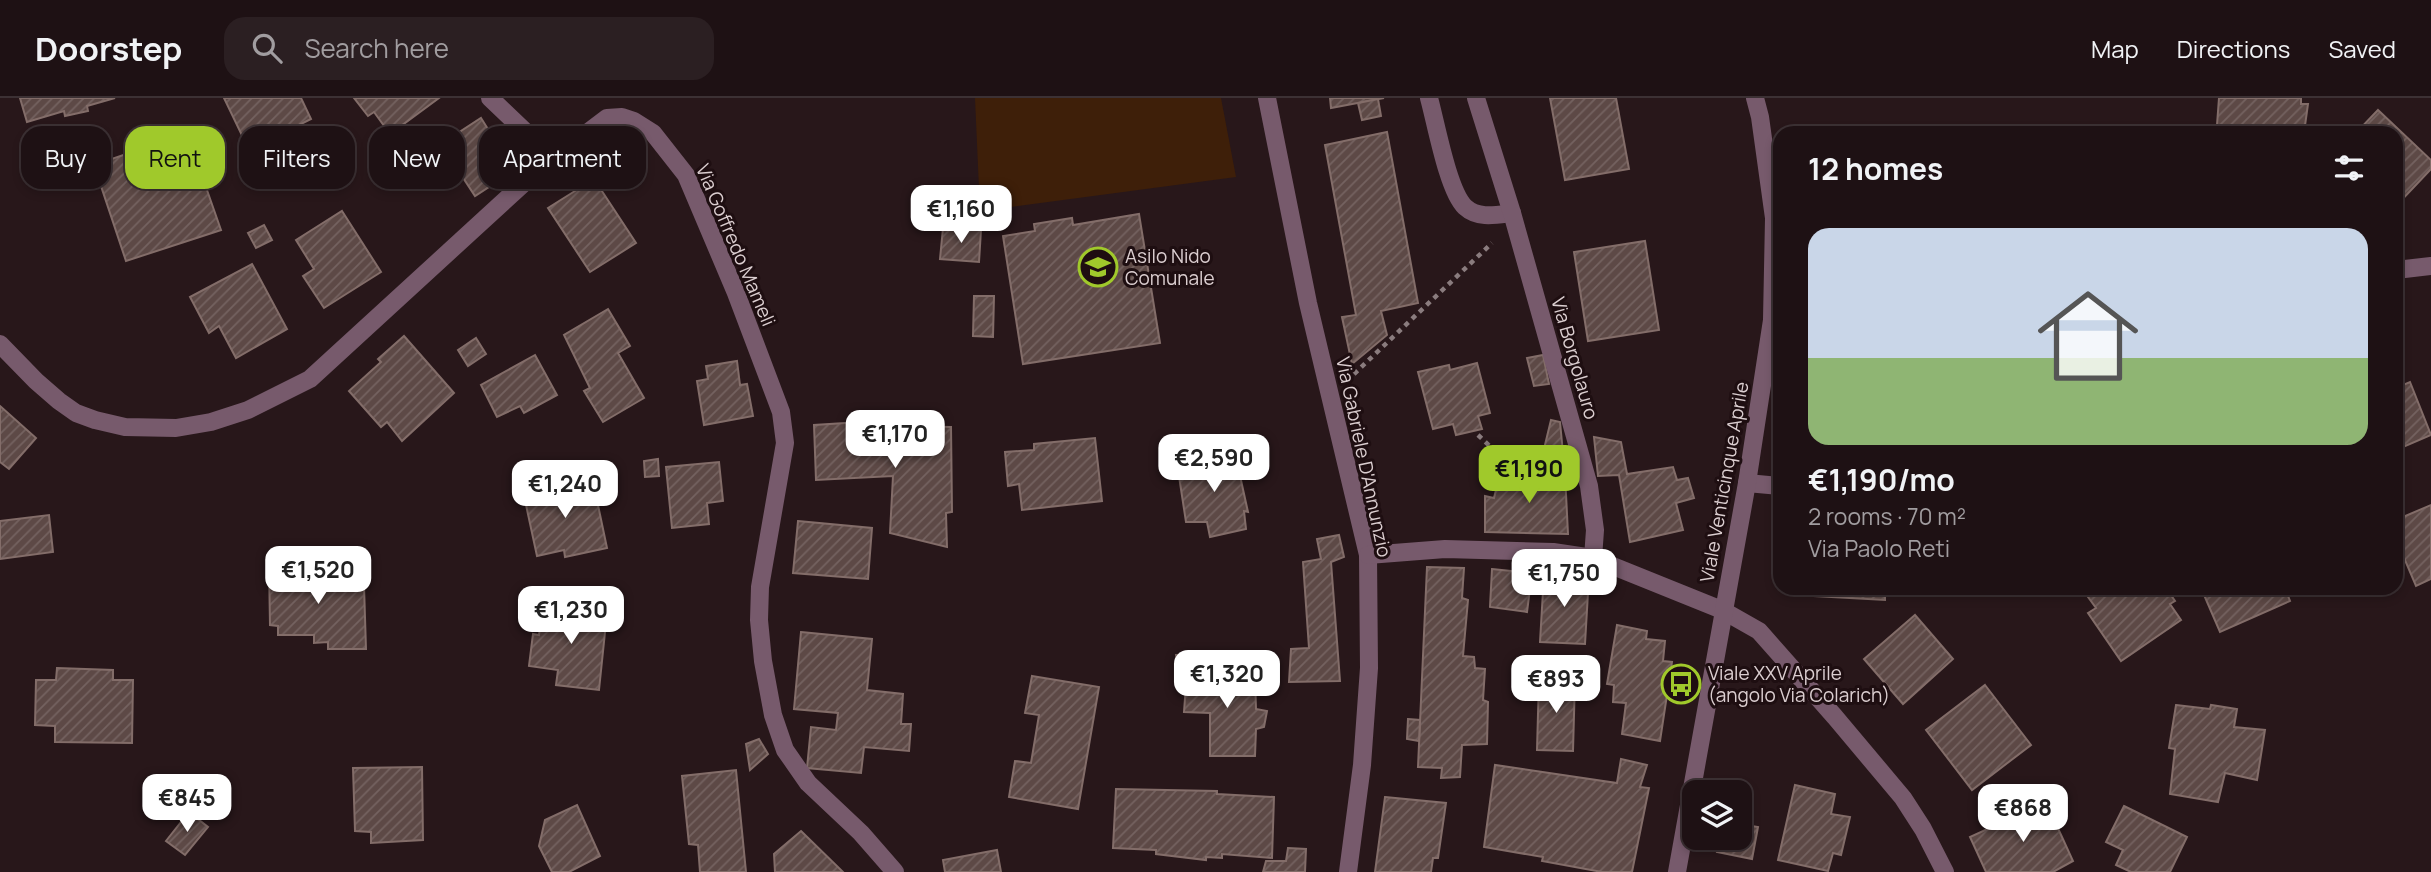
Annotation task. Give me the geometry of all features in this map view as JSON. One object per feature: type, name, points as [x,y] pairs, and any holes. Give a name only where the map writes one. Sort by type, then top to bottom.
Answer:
[{"type":"street","points":[[490,98],[519,126]]},
{"type":"street","name":"Via Gabriele D'Annunzio","points":[[1267,98],[1308,303],[1368,555],[1369,668],[1362,765],[1348,872]]},
{"type":"street","points":[[1429,98],[1455,192],[1466,208],[1486,216],[1512,213]]},
{"type":"street","name":"Via Borgolauro","points":[[1476,98],[1512,213],[1590,486],[1595,530],[1592,558]]},
{"type":"street","name":"Viale Venticinque Aprile","points":[[1755,98],[1773,211]]},
{"type":"street","name":"Via Goffredo Mameli","points":[[596,126],[607,118],[622,117],[642,126]]},
{"type":"street","name":"Via Goffredo Mameli","points":[[646,129],[653,133],[686,175],[736,292],[781,412],[785,443],[760,587],[759,620],[773,715],[785,750],[808,783],[861,833],[895,872]]},
{"type":"street","name":"Via Goffredo Mameli","points":[[0,344],[59,401],[85,417],[125,426],[176,428],[211,422],[248,410],[310,379],[517,189]]},
{"type":"street","points":[[2403,269],[2431,267]]},
{"type":"street","name":"Viale Venticinque Aprile","points":[[1677,872],[1747,482],[1772,320],[1773,269]]},
{"type":"street","points":[[1747,482],[1773,485]]},
{"type":"street","points":[[1368,555],[1459,550],[1553,552],[1592,558],[1722,610],[1759,631],[1836,717],[1903,798],[1945,872]]},
{"type":"path","points":[[1348,379],[1498,237]]},
{"type":"path","points":[[1478,435],[1512,467]]},
{"type":"shaded area","points":[[975,98],[1221,98],[1236,177],[980,211]]},
{"type":"building","points":[[20,98],[115,98],[87,106],[88,111],[65,116],[64,111],[27,122]]},
{"type":"building","points":[[224,98],[301,98],[311,119],[297,126],[239,126],[239,129]]},
{"type":"building","points":[[354,98],[439,98],[401,126],[384,126],[374,112],[368,116]]},
{"type":"building","points":[[1330,98],[1384,98],[1331,108]]},
{"type":"building","points":[[1550,98],[1616,98],[1629,169],[1565,180]]},
{"type":"building","points":[[2219,98],[2301,98],[2301,104],[2308,104],[2305,126],[2217,125]]},
{"type":"building","points":[[1378,99],[1381,116],[1362,120],[1358,103]]},
{"type":"building","points":[[2378,110],[2395,126],[2363,126]]},
{"type":"building","points":[[481,118],[486,126],[479,126],[479,189],[486,189],[475,196],[465,181],[465,128]]},
{"type":"building","points":[[1387,132],[1418,303],[1381,311],[1387,335],[1352,364],[1342,317],[1356,315],[1325,145]]},
{"type":"building","points":[[2403,134],[2431,160],[2431,169],[2403,199]]},
{"type":"building","points":[[125,154],[125,189],[207,189],[221,230],[126,261],[102,189],[111,189],[111,159]]},
{"type":"building","points":[[578,189],[601,189],[636,243],[590,272],[548,208]]},
{"type":"building","points":[[342,211],[381,272],[324,308],[303,276],[314,269],[296,240]]},
{"type":"building","points":[[1139,214],[1160,343],[1023,364],[1003,236],[1035,231],[1034,224],[1072,218],[1073,225]]},
{"type":"building","points":[[264,225],[272,240],[256,248],[248,233]]},
{"type":"building","points":[[943,228],[981,230],[979,262],[940,259]]},
{"type":"building","points":[[1645,241],[1659,330],[1588,341],[1574,252]]},
{"type":"building","points":[[252,264],[287,329],[236,358],[219,326],[209,333],[190,297]]},
{"type":"building","points":[[974,296],[994,296],[993,337],[973,336]]},
{"type":"building","points":[[608,309],[630,346],[618,353],[644,398],[603,422],[584,391],[590,388],[564,335]]},
{"type":"building","points":[[404,336],[454,393],[402,441],[387,422],[381,427],[349,391],[381,362],[378,359]]},
{"type":"building","points":[[476,338],[486,354],[468,366],[458,350]]},
{"type":"building","points":[[535,355],[557,395],[524,413],[520,406],[497,417],[481,385]]},
{"type":"building","points":[[1543,355],[1549,384],[1534,386],[1527,358]]},
{"type":"building","points":[[737,361],[740,385],[747,384],[753,416],[704,425],[697,381],[708,379],[706,366]]},
{"type":"building","points":[[1477,363],[1490,413],[1478,416],[1482,429],[1456,435],[1453,424],[1433,429],[1418,372],[1449,365],[1450,370]]},
{"type":"building","points":[[2410,382],[2431,435],[2403,447],[2403,385]]},
{"type":"building","points":[[0,406],[36,438],[9,469],[0,462]]},
{"type":"building","points":[[893,420],[895,426],[951,427],[952,512],[946,513],[947,547],[890,533],[893,476],[816,480],[814,425]]},
{"type":"building","points":[[1551,420],[1560,422],[1565,474],[1522,473],[1544,449]]},
{"type":"building","points":[[1594,437],[1621,442],[1627,474],[1673,467],[1677,480],[1688,478],[1694,498],[1676,503],[1683,530],[1630,542],[1619,475],[1598,476]]},
{"type":"building","points":[[1095,438],[1102,501],[1022,510],[1019,484],[1008,486],[1005,452],[1034,450],[1034,444]]},
{"type":"building","points":[[1235,453],[1248,512],[1244,511],[1246,529],[1210,537],[1207,522],[1186,522],[1177,463]]},
{"type":"building","points":[[658,459],[659,476],[645,477],[644,461]]},
{"type":"building","points":[[719,462],[723,501],[707,503],[709,524],[672,528],[666,467]]},
{"type":"building","points":[[1519,473],[1565,474],[1568,534],[1485,532],[1485,496],[1494,498],[1497,486]]},
{"type":"building","points":[[564,483],[565,492],[594,486],[607,548],[565,557],[564,550],[537,556],[523,491]]},
{"type":"building","points":[[2431,505],[2431,579],[2416,586],[2403,555],[2403,517]]},
{"type":"building","points":[[49,515],[53,552],[0,559],[0,521]]},
{"type":"building","points":[[798,521],[872,528],[868,579],[793,573]]},
{"type":"building","points":[[1339,535],[1344,557],[1331,562],[1340,681],[1289,682],[1291,649],[1309,648],[1303,562],[1321,559],[1317,539]]},
{"type":"building","points":[[269,566],[297,566],[297,570],[331,568],[332,576],[356,574],[357,586],[364,586],[366,649],[328,649],[328,642],[314,643],[314,635],[278,635],[278,626],[270,625]]},
{"type":"building","points":[[1427,567],[1464,568],[1462,598],[1468,600],[1463,656],[1474,657],[1475,668],[1485,669],[1483,700],[1488,702],[1487,744],[1462,745],[1460,777],[1441,778],[1442,768],[1418,767]]},
{"type":"building","points":[[1492,569],[1532,573],[1527,612],[1490,607]]},
{"type":"building","points":[[1544,574],[1589,576],[1585,644],[1540,642]]},
{"type":"building","points":[[1796,595],[1885,595],[1885,600]]},
{"type":"building","points":[[2087,595],[2171,595],[2175,601],[2170,604],[2181,620],[2121,661],[2088,613],[2096,608]]},
{"type":"building","points":[[2204,595],[2288,595],[2290,601],[2220,632]]},
{"type":"building","points":[[543,607],[607,613],[599,690],[556,685],[558,670],[529,666],[533,634],[539,635]]},
{"type":"building","points":[[1915,615],[1953,659],[1903,704],[1864,659]]},
{"type":"building","points":[[1617,625],[1647,631],[1646,639],[1665,641],[1663,661],[1672,662],[1660,741],[1622,734],[1626,703],[1613,702],[1614,685],[1607,684]]},
{"type":"building","points":[[801,632],[872,639],[867,690],[903,694],[901,724],[911,724],[909,751],[864,747],[861,773],[807,768],[811,727],[836,730],[838,713],[794,709]]},
{"type":"building","points":[[1194,654],[1194,668],[1177,669],[1176,655]]},
{"type":"building","points":[[57,668],[113,670],[113,680],[133,680],[132,743],[55,742],[55,726],[35,725],[36,680],[56,680]]},
{"type":"building","points":[[1187,671],[1255,673],[1256,709],[1267,711],[1264,727],[1256,729],[1255,756],[1210,756],[1210,713],[1184,712]]},
{"type":"building","points":[[1032,676],[1099,687],[1078,809],[1009,797],[1015,761],[1031,763],[1039,715],[1025,713]]},
{"type":"building","points":[[1539,678],[1575,679],[1573,751],[1537,750]]},
{"type":"building","points":[[1985,685],[2031,745],[1972,790],[1926,730]]},
{"type":"building","points":[[2176,705],[2210,709],[2211,705],[2237,709],[2234,727],[2265,730],[2257,780],[2225,773],[2218,802],[2170,794],[2175,749],[2169,748]]},
{"type":"building","points":[[1408,719],[1420,720],[1419,741],[1407,739]]},
{"type":"building","points":[[759,739],[768,754],[750,770],[746,744]]},
{"type":"building","points":[[1621,759],[1647,765],[1640,787],[1649,788],[1632,872],[1602,872],[1542,861],[1543,857],[1484,847],[1495,765],[1617,783]]},
{"type":"building","points":[[422,767],[423,840],[371,843],[371,832],[355,831],[353,768]]},
{"type":"building","points":[[736,770],[746,872],[700,872],[698,845],[689,844],[682,776]]},
{"type":"building","points":[[1795,785],[1835,794],[1831,814],[1850,817],[1841,855],[1833,853],[1828,871],[1778,860]]},
{"type":"building","points":[[1116,789],[1217,791],[1217,794],[1274,797],[1272,858],[1222,854],[1222,858],[1206,857],[1206,860],[1156,854],[1156,850],[1113,848]]},
{"type":"building","points":[[1385,797],[1446,803],[1438,858],[1433,858],[1431,872],[1375,872]]},
{"type":"building","points":[[2046,802],[2073,861],[2053,872],[1986,872],[1970,837]]},
{"type":"building","points":[[577,805],[600,856],[569,872],[552,872],[539,846],[545,820]]},
{"type":"building","points":[[2124,806],[2187,837],[2170,872],[2131,872],[2116,865],[2123,850],[2106,842]]},
{"type":"building","points":[[189,812],[208,827],[185,855],[166,841]]},
{"type":"building","points":[[1752,826],[1758,827],[1752,859],[1717,852],[1752,850]]},
{"type":"building","points":[[801,831],[843,872],[775,872],[774,854]]},
{"type":"building","points":[[1288,848],[1306,849],[1305,872],[1263,872],[1266,861],[1286,861]]},
{"type":"building","points":[[997,850],[1001,872],[945,872],[943,860]]},
{"type":"place","name":"Asilo Nido Comunale","points":[[1098,267]]},
{"type":"place","name":"Viale XXV Aprile (angolo Via Colarich)","points":[[1681,684]]}]
